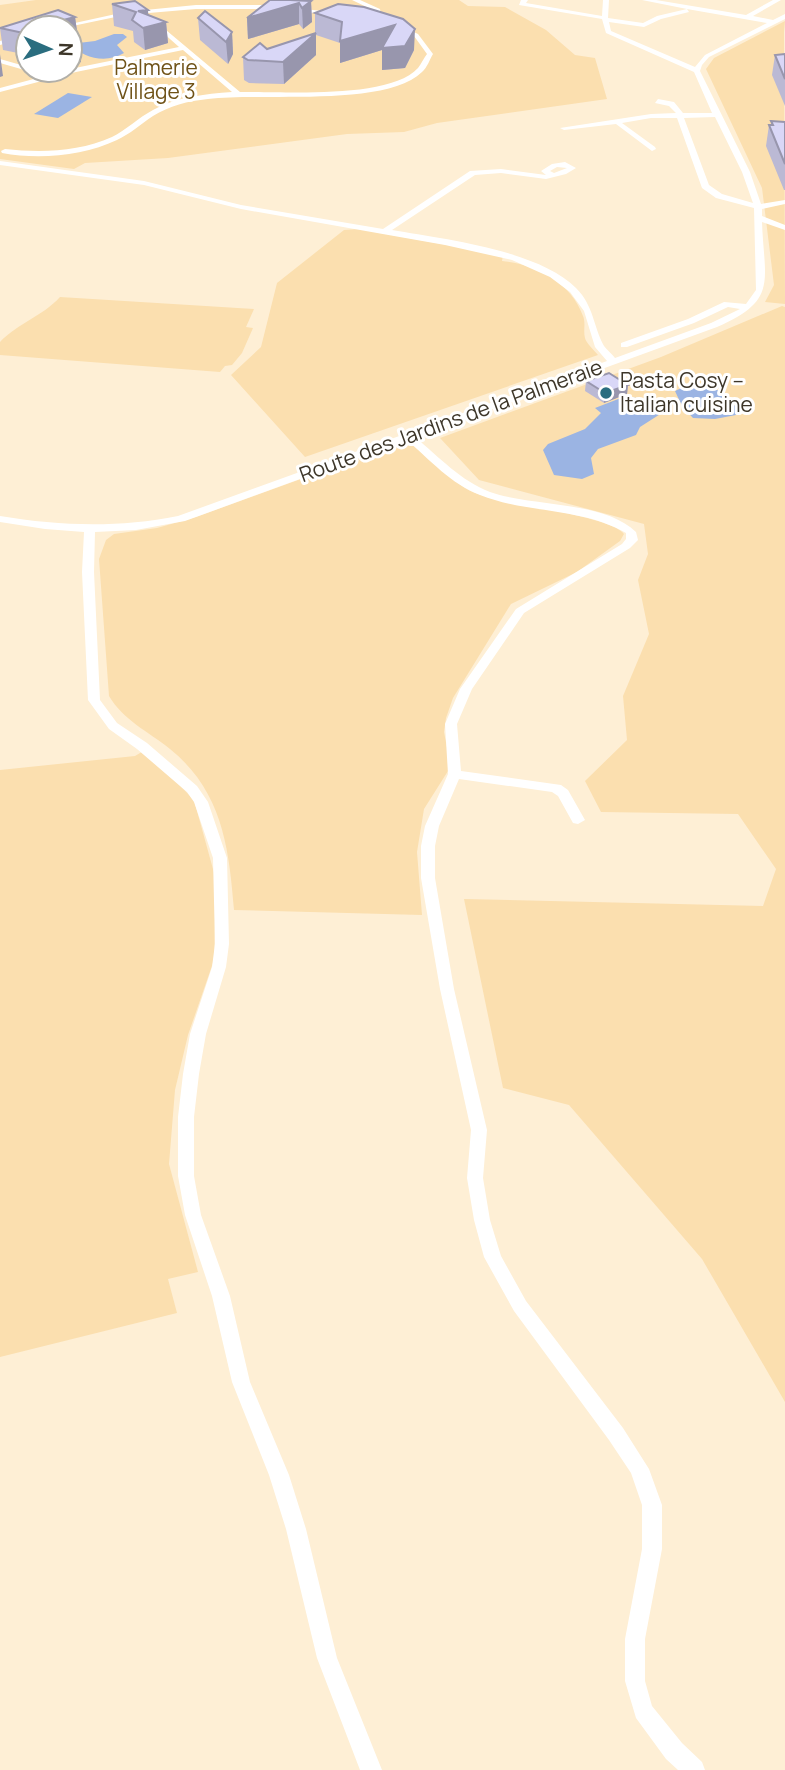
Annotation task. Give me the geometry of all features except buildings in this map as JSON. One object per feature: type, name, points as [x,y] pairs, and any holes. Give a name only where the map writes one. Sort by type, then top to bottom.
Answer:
[{"type":"street","points":[[247,7],[268,0]]},
{"type":"street","points":[[355,0],[378,10],[380,21]]},
{"type":"street","points":[[525,0],[521,4],[644,25],[669,14],[702,8]]},
{"type":"street","points":[[606,0],[606,29],[613,36],[697,71]]},
{"type":"street","points":[[645,0],[774,22]]},
{"type":"street","points":[[691,0],[702,8]]},
{"type":"street","points":[[749,16],[778,0]]},
{"type":"street","points":[[84,23],[144,12],[247,7],[343,14]]},
{"type":"street","points":[[144,12],[238,94]]},
{"type":"street","points":[[624,345],[691,321],[727,304],[748,307],[757,298],[760,289],[759,216],[746,172],[716,115],[697,71],[699,64],[707,56],[785,16]]},
{"type":"street","points":[[2,148],[40,153],[83,148],[115,138],[167,106],[194,99],[238,94],[344,93],[388,85],[417,74],[426,67],[430,54],[425,44],[416,36],[370,18]]},
{"type":"street","points":[[84,69],[183,48]]},
{"type":"street","points":[[0,90],[21,84]]},
{"type":"street","points":[[658,101],[671,104],[679,115],[705,186],[785,231]]},
{"type":"street","points":[[564,128],[679,115],[716,115]]},
{"type":"street","points":[[618,122],[620,127],[652,149]]},
{"type":"street","points":[[0,163],[123,179],[241,207],[386,231],[505,255],[565,282],[584,304],[595,338],[605,355],[613,361]]},
{"type":"street","points":[[386,231],[473,173],[501,171],[537,177],[552,176]]},
{"type":"street","points":[[759,216],[785,202]]},
{"type":"street","name":"Route des Jardins de la Palmeraie","points":[[0,519],[38,526],[90,529],[153,526],[181,519],[714,325],[748,307]]},
{"type":"street","points":[[408,436],[464,482],[484,494],[609,521],[631,532],[632,540],[570,582],[529,605],[515,617],[466,689],[451,723],[455,774],[432,826],[428,846],[428,877],[447,989],[479,1130],[475,1178],[482,1220],[493,1257],[520,1306],[617,1434],[639,1469],[652,1505],[652,1549],[635,1639],[635,1681],[643,1711],[674,1751],[694,1770]]},
{"type":"street","points":[[90,529],[88,572],[94,700],[113,726],[142,746],[192,789],[201,802],[220,858],[222,944],[219,967],[198,1034],[191,1074],[186,1117],[186,1176],[193,1215],[221,1296],[241,1382],[279,1475],[296,1529],[327,1658],[371,1770]]},
{"type":"street","points":[[455,774],[556,788],[563,793],[578,820]]},
{"type":"green space","name":"Palmerie Village 3","points":[[36,0],[459,0],[468,6],[505,7],[546,30],[575,55],[595,58],[607,99],[437,123],[404,132],[347,134],[168,158],[85,163],[74,169],[0,159],[0,5]]},
{"type":"green space","points":[[785,21],[785,304],[765,302],[774,285],[762,188],[706,69],[714,58]]},
{"type":"green space","points":[[359,229],[503,255],[502,261],[527,266],[551,277],[570,293],[577,304],[584,319],[586,340],[598,355],[305,457],[231,375],[261,347],[277,283],[344,230]]},
{"type":"green space","points":[[60,297],[254,309],[246,327],[253,328],[242,353],[232,365],[225,366],[220,372],[0,355],[0,342]]},
{"type":"green space","points":[[785,307],[785,1402],[702,1259],[569,1105],[503,1088],[464,899],[763,906],[776,869],[738,814],[601,812],[585,781],[627,740],[623,696],[649,634],[638,580],[648,554],[644,524],[479,480],[440,438],[661,357]]},
{"type":"green space","points":[[400,443],[409,444],[427,454],[472,492],[585,517],[616,528],[624,534],[620,541],[577,572],[511,604],[453,698],[444,732],[449,758],[448,771],[424,809],[417,852],[422,915],[234,910],[229,864],[220,822],[201,783],[187,765],[129,719],[109,696],[99,559],[106,540],[114,534],[157,528],[196,517]]},
{"type":"green space","points":[[145,750],[194,800],[216,880],[214,960],[188,1035],[175,1090],[169,1164],[198,1272],[168,1279],[177,1313],[0,1357],[0,770],[135,756]]},
{"type":"water","points":[[114,34],[127,37],[117,45],[124,53],[102,59],[84,54],[84,42]]},
{"type":"water","points":[[68,93],[92,97],[58,118],[34,114]]},
{"type":"water","points":[[692,383],[721,391],[736,407],[736,415],[715,419],[693,418],[682,406],[675,391]]},
{"type":"water","points":[[626,396],[652,401],[665,411],[640,427],[636,435],[598,449],[591,458],[594,474],[582,479],[554,475],[543,450],[548,444],[585,429],[601,413],[595,408]]},
{"type":"place","name":"Pasta Cosy – Italian cuisine","points":[[606,393]]}]
